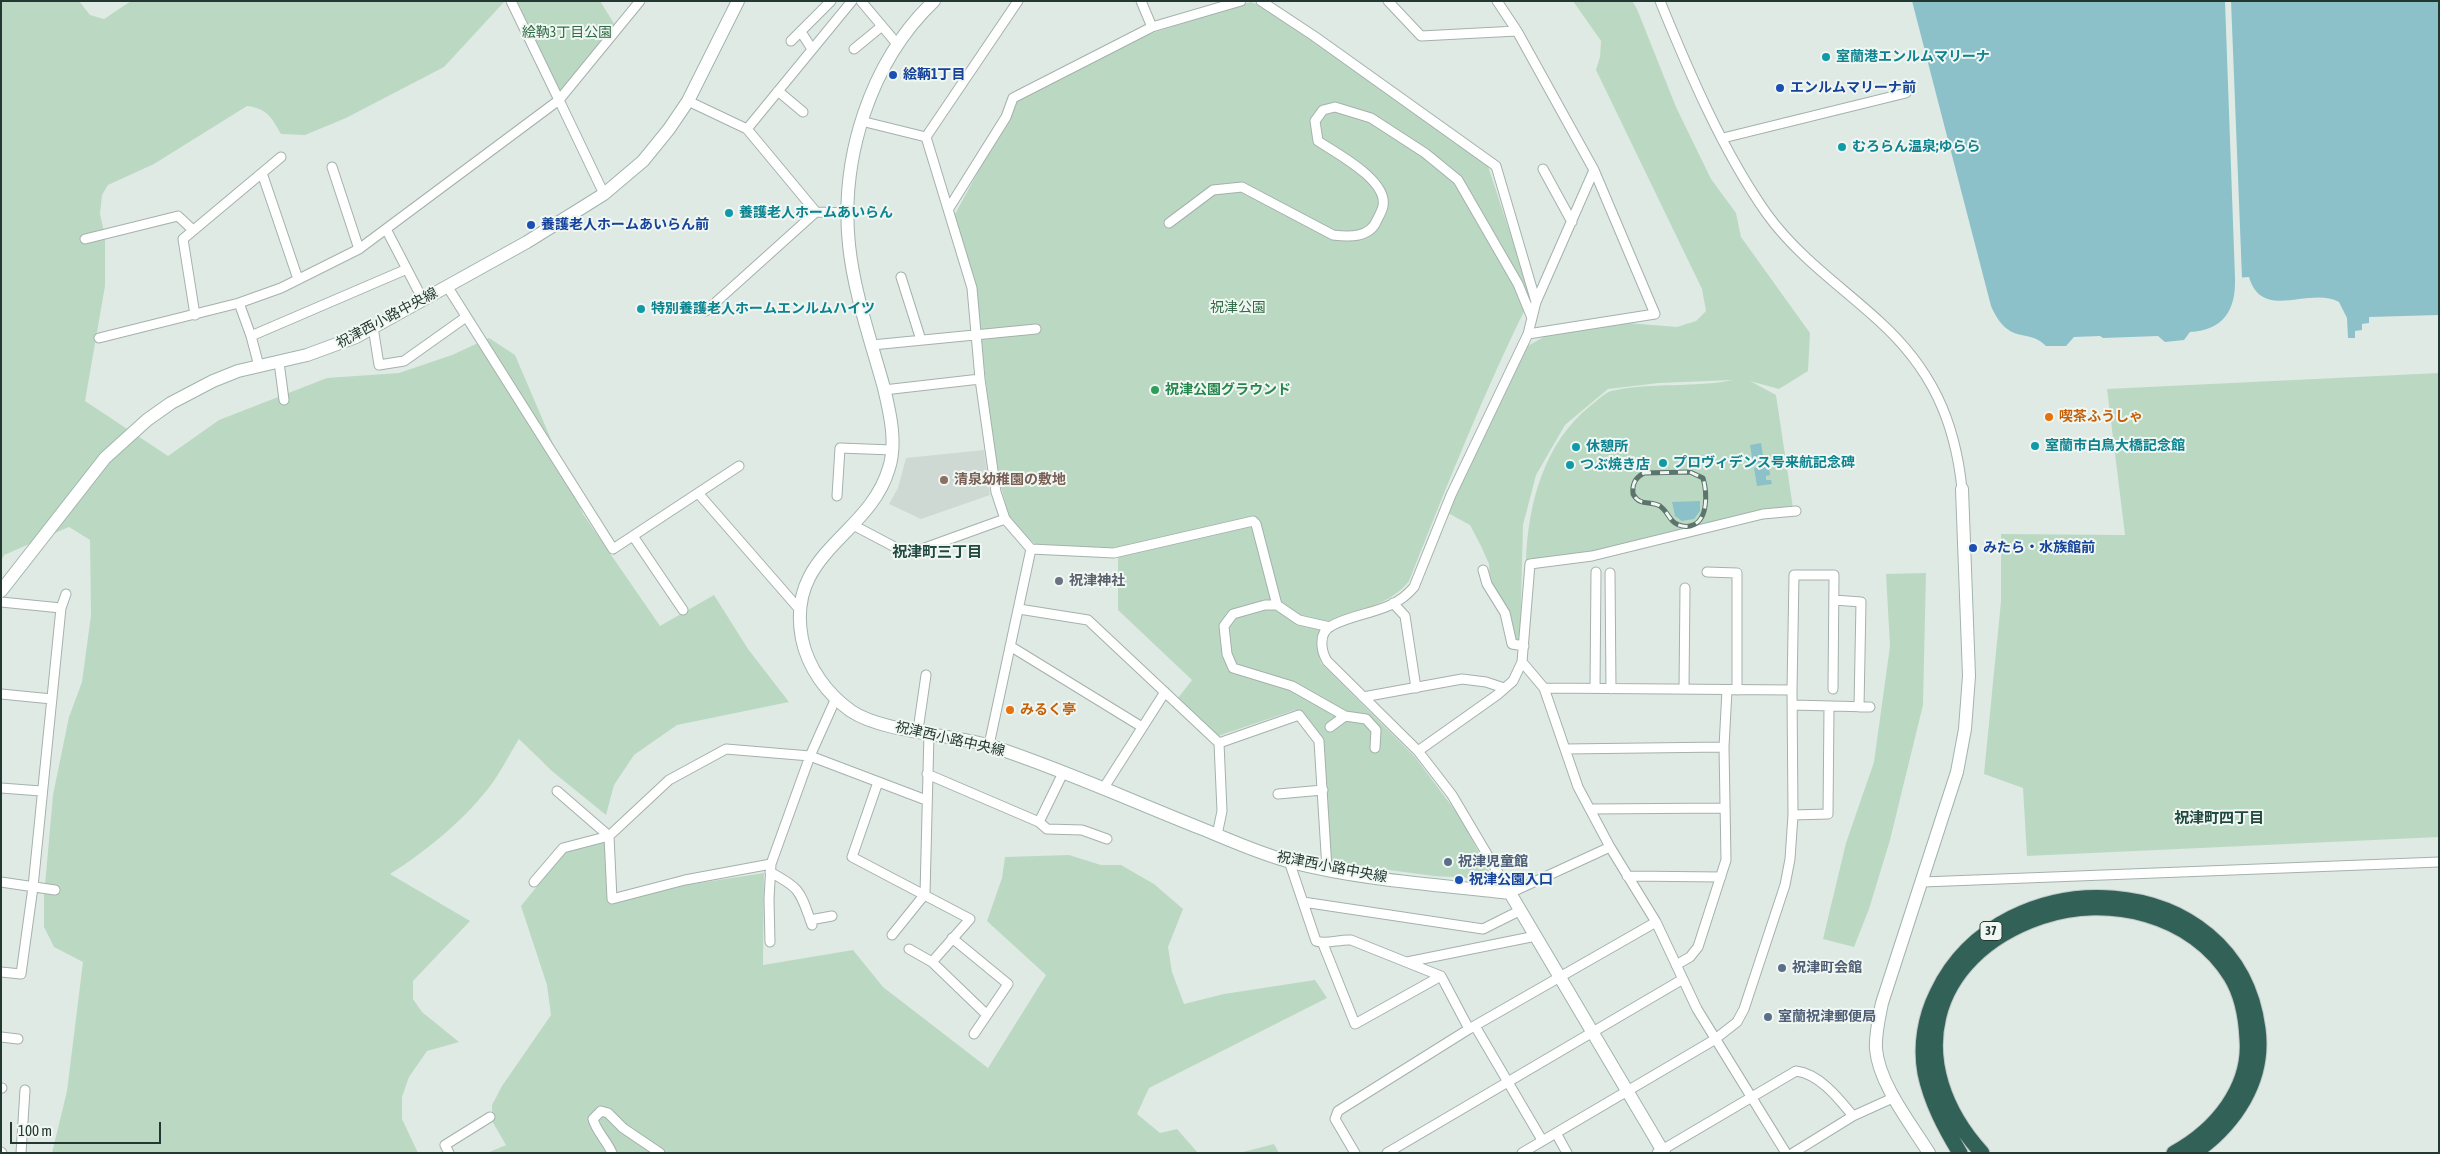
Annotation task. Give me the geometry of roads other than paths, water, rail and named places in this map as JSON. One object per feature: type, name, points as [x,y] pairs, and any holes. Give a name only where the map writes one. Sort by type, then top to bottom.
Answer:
[{"type":"highway","name":"37","points":[[1960,1153],[1933,1101],[1925,1072],[1923,1039],[1930,1008],[1945,976],[1966,949],[2007,920],[2045,904],[2081,898],[2111,897],[2151,905],[2175,913],[2203,929],[2221,954],[2243,975],[2255,1004],[2259,1034],[2257,1065],[2246,1098],[2226,1126],[2194,1153]]},
{"type":"highway","name":"37","points":[[1982,1153],[1953,1115],[1942,1093],[1936,1067],[1935,1030],[1953,983],[1966,964],[2011,931],[2041,917],[2072,910],[2099,908],[2142,914],[2178,926],[2221,954],[2241,1001],[2248,1042],[2244,1075],[2227,1109],[2211,1127],[2191,1144],[2174,1153]]},
{"type":"main road","name":"祝津西小路中央線","points":[[1,591],[105,458],[147,420],[191,392],[238,371],[328,348],[373,328],[526,242],[604,194],[643,161],[669,129],[688,100],[738,1]]},
{"type":"main road","name":"祝津西小路中央線","points":[[934,1],[898,45],[880,76],[861,121],[852,159],[847,213],[853,271],[890,412],[892,450],[890,467],[870,505],[816,564],[810,575],[800,610],[802,639],[808,658],[822,685],[860,716],[877,722],[990,745],[1217,835],[1289,861],[1418,883],[1510,893]]},
{"type":"main road","points":[[1928,1152],[1883,1077],[1876,1050],[1877,1028],[1882,1003],[1923,882],[1957,772],[1965,729],[1969,676],[1962,489]]},
{"type":"main road","points":[[1510,893],[1628,1091],[1661,1152]]},
{"type":"street","points":[[511,1],[604,194]]},
{"type":"street","points":[[99,338],[239,303],[298,279],[359,249],[559,100],[640,1]]},
{"type":"street","points":[[791,41],[831,1]]},
{"type":"street","points":[[747,128],[852,1]]},
{"type":"street","points":[[861,1],[898,45]]},
{"type":"street","points":[[926,137],[1017,1]]},
{"type":"street","points":[[1141,1],[1152,27]]},
{"type":"street","points":[[949,208],[1006,117],[1013,98],[1152,27],[1241,1]]},
{"type":"street","points":[[1261,1],[1314,36],[1496,166],[1536,302]]},
{"type":"street","points":[[1388,1],[1422,36],[1517,31]]},
{"type":"street","points":[[1497,1],[1517,31],[1594,170],[1655,314],[1528,334]]},
{"type":"street","points":[[1660,1],[1742,177],[1777,226],[1811,264],[1878,320],[1900,342],[1930,380],[1943,405],[1950,427],[1960,468],[1962,489]]},
{"type":"street","points":[[854,49],[882,26]]},
{"type":"street","points":[[801,32],[812,49]]},
{"type":"street","points":[[778,91],[804,112]]},
{"type":"street","points":[[1723,138],[1906,93]]},
{"type":"street","points":[[688,100],[747,128],[816,212]]},
{"type":"street","points":[[1168,223],[1213,190],[1242,187],[1334,236],[1349,237],[1364,234],[1375,224],[1381,211],[1383,205],[1381,193],[1373,180],[1318,141],[1315,122],[1323,110],[1335,107],[1371,118],[1425,153],[1458,180],[1518,284],[1532,318]]},
{"type":"street","points":[[861,121],[926,137]]},
{"type":"street","points":[[926,137],[972,288],[980,379],[996,492],[1005,519],[1031,549],[1114,553],[1253,521],[1256,524],[1278,605]]},
{"type":"street","points":[[195,315],[183,239],[281,157]]},
{"type":"street","points":[[332,167],[359,249]]},
{"type":"street","points":[[1543,169],[1572,222]]},
{"type":"street","points":[[1594,170],[1536,302],[1528,334],[1451,495],[1414,587],[1404,598],[1330,627],[1324,634],[1323,654],[1327,661],[1418,751],[1452,795],[1510,893],[1610,847]]},
{"type":"street","points":[[262,173],[298,279]]},
{"type":"street","points":[[706,311],[816,212],[847,213]]},
{"type":"street","points":[[85,239],[178,216],[193,230]]},
{"type":"street","points":[[386,230],[423,300]]},
{"type":"street","points":[[251,336],[407,269]]},
{"type":"street","points":[[901,277],[920,340]]},
{"type":"street","points":[[447,286],[613,549],[739,466]]},
{"type":"street","points":[[239,303],[259,366]]},
{"type":"street","points":[[373,328],[379,365],[404,361],[466,317]]},
{"type":"street","points":[[872,345],[1036,329]]},
{"type":"street","points":[[279,362],[284,400]]},
{"type":"street","points":[[884,390],[980,379]]},
{"type":"street","points":[[837,496],[840,448],[892,450]]},
{"type":"street","points":[[698,493],[800,610]]},
{"type":"street","points":[[1418,751],[1513,681],[1522,662],[1530,564],[1592,556],[1763,514],[1796,511]]},
{"type":"street","points":[[853,525],[908,554],[1005,519]]},
{"type":"street","points":[[633,536],[683,610]]},
{"type":"street","points":[[990,745],[1031,549]]},
{"type":"street","points":[[1483,570],[1487,584],[1505,613],[1512,644],[1524,646]]},
{"type":"street","points":[[1594,688],[1596,572]]},
{"type":"street","points":[[1707,572],[1737,573],[1736,690]]},
{"type":"street","points":[[1610,574],[1611,688]]},
{"type":"street","points":[[1522,1153],[1714,1040],[1737,1022],[1744,1009],[1785,885],[1790,859],[1793,815],[1792,690],[1794,575],[1834,575],[1833,689]]},
{"type":"street","points":[[1684,689],[1685,588]]},
{"type":"street","points":[[1,972],[20,974],[32,887],[62,608],[66,594]]},
{"type":"street","points":[[1834,600],[1861,602],[1859,707]]},
{"type":"street","points":[[1,602],[62,608]]},
{"type":"street","points":[[1393,603],[1405,616],[1416,688]]},
{"type":"street","points":[[1330,627],[1299,620],[1278,605],[1265,605],[1233,614],[1224,626],[1227,654],[1233,668],[1292,686],[1345,716],[1366,720],[1376,730],[1375,748]]},
{"type":"street","points":[[1019,610],[1088,620],[1219,744],[1222,811],[1217,835]]},
{"type":"street","points":[[1010,646],[1142,728]]},
{"type":"street","points":[[1522,662],[1544,688],[1578,787],[1610,847],[1656,922],[1682,979],[1714,1040],[1752,1096],[1786,1153]]},
{"type":"street","points":[[892,935],[924,894],[926,774],[923,732],[926,674]]},
{"type":"street","points":[[1363,697],[1462,679],[1486,682],[1504,688]]},
{"type":"street","points":[[1544,688],[1792,690]]},
{"type":"street","points":[[1676,965],[1690,957],[1698,947],[1726,860],[1724,747],[1727,690]]},
{"type":"street","points":[[1103,789],[1165,692]]},
{"type":"street","points":[[1,694],[52,699]]},
{"type":"street","points":[[770,942],[771,868],[810,756],[836,698]]},
{"type":"street","points":[[1793,705],[1870,707]]},
{"type":"street","points":[[1793,815],[1828,814],[1829,707]]},
{"type":"street","points":[[1219,744],[1299,715],[1319,741],[1327,869]]},
{"type":"street","points":[[1330,727],[1345,716]]},
{"type":"street","points":[[1565,749],[1724,747]]},
{"type":"street","points":[[534,882],[562,848],[609,836],[669,780],[726,749],[810,756],[926,800]]},
{"type":"street","points":[[1039,822],[1062,773]]},
{"type":"street","points":[[926,774],[1039,822],[1046,829],[1082,830],[1107,839]]},
{"type":"street","points":[[878,782],[852,857],[970,919],[932,962]]},
{"type":"street","points":[[1,788],[41,791]]},
{"type":"street","points":[[1278,794],[1323,790]]},
{"type":"street","points":[[557,791],[609,836],[612,899],[685,880],[771,868],[799,890],[811,922],[832,916]]},
{"type":"street","points":[[1590,809],[1725,808]]},
{"type":"street","points":[[1289,861],[1316,941],[1324,944],[1341,939],[1351,940],[1441,976],[1472,1028],[1508,1081],[1542,1140]]},
{"type":"street","points":[[1923,882],[2439,862]]},
{"type":"street","points":[[1628,876],[1721,878]]},
{"type":"street","points":[[1,882],[55,890]]},
{"type":"street","points":[[1303,902],[1483,928],[1521,910]]},
{"type":"street","points":[[1355,1153],[1335,1119],[1338,1111],[1472,1028],[1656,922]]},
{"type":"street","points":[[1407,962],[1536,936]]},
{"type":"street","points":[[952,938],[1008,984],[974,1034]]},
{"type":"street","points":[[1324,944],[1355,1024],[1441,976]]},
{"type":"street","points":[[909,949],[932,962],[986,1014]]},
{"type":"street","points":[[1388,1153],[1682,979]]},
{"type":"street","points":[[1,1037],[18,1039]]},
{"type":"street","points":[[1661,1152],[1796,1071],[1807,1072],[1837,1097],[1853,1116]]},
{"type":"street","points":[[21,1153],[24,1090]]},
{"type":"street","points":[[1793,1153],[1853,1116],[1895,1096]]},
{"type":"street","points":[[612,1153],[606,1139],[594,1125],[593,1120],[601,1111],[608,1113],[623,1128],[660,1153]]},
{"type":"street","points":[[449,1153],[445,1145],[490,1117]]},
{"type":"street","points":[[1556,1132],[1567,1153]]},
{"type":"water","points":[[1912,1],[2439,1],[2439,315],[2369,317],[2369,323],[2362,324],[2362,330],[2355,331],[2355,338],[2348,338],[2347,318],[2339,302],[2327,298],[2275,300],[2264,298],[2255,290],[2249,277],[2235,278],[2233,300],[2226,316],[2212,327],[2190,332],[2184,340],[2165,342],[2158,336],[2074,337],[2066,346],[2046,346],[2032,338],[2012,332],[1998,319],[1991,306]]},
{"type":"water","points":[[1761,443],[1764,462],[1753,464],[1750,445]]},
{"type":"water","points":[[1769,466],[1770,475],[1766,476],[1766,480],[1771,480],[1772,484],[1757,486],[1754,468]]},
{"type":"water","points":[[1700,501],[1700,511],[1694,519],[1682,521],[1675,516],[1672,502]]},
{"type":"railway","points":[[1690,472],[1703,478],[1706,498],[1704,513],[1701,519],[1690,526],[1677,524],[1660,506],[1639,501],[1633,494],[1635,482],[1644,473],[1690,472]]},
{"type":"place","name":"室蘭港エンルムマリーナ","points":[[1826,57]]},
{"type":"place","name":"絵鞆1丁目","points":[[893,75]]},
{"type":"place","name":"エンルムマリーナ前","points":[[1780,88]]},
{"type":"place","name":"むろらん温泉;ゆらら","points":[[1842,147]]},
{"type":"place","name":"養護老人ホームあいらん","points":[[729,213]]},
{"type":"place","name":"養護老人ホームあいらん前","points":[[531,225]]},
{"type":"place","name":"特別養護老人ホームエンルムハイツ","points":[[641,309]]},
{"type":"place","name":"祝津公園グラウンド","points":[[1155,390]]},
{"type":"place","name":"喫茶ふうしゃ","points":[[2049,417]]},
{"type":"place","name":"室蘭市白鳥大橋記念館","points":[[2035,446]]},
{"type":"place","name":"休憩所","points":[[1576,447]]},
{"type":"place","name":"プロヴィデンス号来航記念碑","points":[[1663,463]]},
{"type":"place","name":"つぶ焼き店","points":[[1570,465]]},
{"type":"place","name":"清泉幼稚園の敷地","points":[[944,480]]},
{"type":"place","name":"みたら・水族館前","points":[[1973,548]]},
{"type":"place","name":"祝津神社","points":[[1059,581]]},
{"type":"place","name":"みるく亭","points":[[1010,710]]},
{"type":"place","name":"祝津児童館","points":[[1448,862]]},
{"type":"place","name":"祝津公園入口","points":[[1459,880]]},
{"type":"place","name":"祝津町会館","points":[[1782,968]]},
{"type":"place","name":"室蘭祝津郵便局","points":[[1768,1017]]},
{"type":"district","name":"祝津町三丁目","points":[[937,552]]},
{"type":"district","name":"祝津町四丁目","points":[[2219,818]]},
{"type":"park label","name":"絵靹3丁目公園","points":[[567,33]]},
{"type":"park label","name":"祝津公園","points":[[1238,308]]}]
